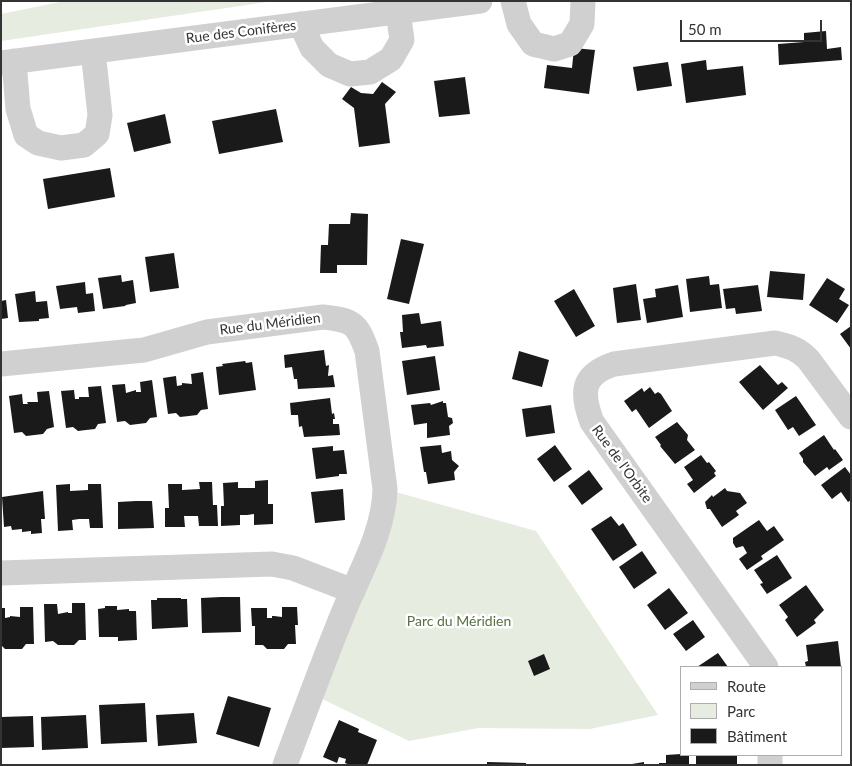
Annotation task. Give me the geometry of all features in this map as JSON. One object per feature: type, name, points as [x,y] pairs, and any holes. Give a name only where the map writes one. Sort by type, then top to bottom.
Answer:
[{"type":"street","name":"Rue des Conifères","points":[[8,62],[480,1]]},
{"type":"street","points":[[513,1],[519,24],[533,44],[554,49],[570,44],[582,24],[584,1]]},
{"type":"street","points":[[300,24],[312,48],[329,65],[350,74],[370,72],[391,59],[402,40],[398,12]]},
{"type":"street","points":[[8,62],[18,109],[26,135],[38,144],[61,148],[84,145],[97,134],[100,115],[93,51]]},
{"type":"street","name":"Rue du Méridien","points":[[1,364],[144,350],[207,332],[323,317],[341,318],[355,325],[362,336],[367,352],[385,489],[385,506],[380,525],[285,765]]},
{"type":"street","name":"Rue de l'Orbite","points":[[765,666],[592,422],[586,407],[584,394],[589,380],[600,369],[614,364],[775,343],[800,351],[808,359],[851,418]]},
{"type":"street","points":[[1,573],[272,564],[293,568],[354,591]]},
{"type":"green space","points":[[65,1],[274,1],[1,41],[1,14]]},
{"type":"green space","name":"Parc du Méridien","points":[[385,489],[536,531],[658,715],[590,729],[478,728],[409,741],[312,694]]},
{"type":"building","points":[[826,31],[827,49],[841,47],[842,60],[779,65],[778,44],[804,42],[804,33]]},
{"type":"building","points":[[574,48],[595,50],[589,94],[544,88],[547,65],[572,68]]},
{"type":"building","points":[[706,60],[707,70],[743,66],[746,95],[686,103],[681,64]]},
{"type":"building","points":[[668,62],[672,86],[637,91],[633,67]]},
{"type":"building","points":[[465,77],[470,114],[439,117],[434,81]]},
{"type":"building","points":[[382,82],[396,92],[385,104],[390,143],[359,147],[354,108],[342,99],[351,87],[361,93],[373,94]]},
{"type":"building","points":[[276,109],[283,142],[219,154],[212,121]]},
{"type":"building","points":[[165,114],[171,143],[134,152],[127,123]]},
{"type":"building","points":[[110,168],[115,197],[48,209],[43,179]]},
{"type":"building","points":[[351,213],[368,214],[367,265],[337,265],[337,273],[320,273],[321,245],[328,245],[329,224],[350,224]]},
{"type":"building","points":[[401,239],[424,244],[409,304],[387,299]]},
{"type":"building","points":[[174,253],[179,288],[150,292],[145,257]]},
{"type":"building","points":[[770,271],[805,274],[803,300],[767,297]]},
{"type":"building","points":[[121,275],[122,282],[133,280],[136,303],[103,309],[98,278]]},
{"type":"building","points":[[709,276],[710,285],[719,284],[722,308],[690,312],[686,279]]},
{"type":"building","points":[[827,278],[845,289],[839,299],[849,305],[837,323],[809,305]]},
{"type":"building","points":[[85,282],[86,294],[93,293],[95,311],[78,313],[77,307],[60,309],[56,286]]},
{"type":"building","points":[[636,284],[641,320],[617,323],[613,288]]},
{"type":"building","points":[[678,285],[683,317],[647,323],[643,299],[656,297],[655,289]]},
{"type":"building","points":[[758,285],[762,311],[736,314],[735,308],[726,309],[723,289]]},
{"type":"building","points":[[574,289],[595,326],[576,337],[554,301]]},
{"type":"building","points":[[35,291],[36,302],[47,301],[49,318],[39,319],[39,321],[19,322],[15,294]]},
{"type":"building","points":[[6,300],[8,318],[1,319],[1,301]]},
{"type":"building","points":[[419,313],[421,324],[441,321],[444,346],[427,348],[426,345],[402,348],[400,332],[403,332],[402,315]]},
{"type":"building","points":[[851,326],[851,349],[840,334]]},
{"type":"building","points":[[324,350],[326,366],[329,365],[328,376],[333,375],[335,387],[298,389],[297,379],[294,379],[292,367],[285,368],[284,355]]},
{"type":"building","points":[[519,351],[549,360],[542,387],[512,379]]},
{"type":"building","points":[[435,356],[440,390],[407,395],[402,361]]},
{"type":"building","points":[[245,361],[246,363],[252,362],[256,390],[219,395],[216,367],[223,366],[222,364]]},
{"type":"building","points":[[760,365],[778,385],[782,382],[788,388],[763,410],[739,382]]},
{"type":"building","points":[[203,372],[208,409],[201,410],[197,415],[189,416],[180,417],[176,413],[168,414],[163,378],[176,376],[177,386],[182,385],[182,383],[192,384],[191,374]]},
{"type":"building","points":[[152,380],[157,417],[150,418],[146,423],[130,425],[125,421],[117,422],[112,385],[125,384],[126,393],[136,390],[136,392],[141,392],[140,382]]},
{"type":"building","points":[[101,386],[106,423],[98,424],[95,429],[78,431],[73,427],[66,428],[61,391],[74,390],[75,399],[79,399],[79,397],[89,397],[88,387]]},
{"type":"building","points":[[650,387],[655,394],[658,392],[661,394],[672,411],[649,428],[636,409],[632,412],[624,401],[642,388],[644,392]]},
{"type":"building","points":[[49,391],[54,427],[47,429],[43,434],[26,436],[22,432],[14,433],[9,396],[22,394],[23,404],[28,404],[27,402],[38,402],[37,392]]},
{"type":"building","points":[[796,396],[816,425],[799,436],[793,427],[788,430],[775,410]]},
{"type":"building","points":[[330,398],[332,414],[334,413],[335,419],[333,419],[333,424],[339,424],[340,435],[304,437],[302,426],[299,427],[298,415],[291,415],[290,403]]},
{"type":"building","points":[[443,401],[443,403],[446,403],[448,417],[452,418],[453,423],[449,426],[450,435],[427,438],[427,423],[414,425],[411,405],[430,403],[431,405]]},
{"type":"building","points":[[551,405],[555,433],[526,437],[522,409]]},
{"type":"building","points":[[677,422],[688,435],[687,440],[695,450],[675,464],[655,437]]},
{"type":"building","points":[[824,435],[843,460],[829,470],[827,467],[815,476],[803,462],[799,453]]},
{"type":"building","points":[[441,445],[442,453],[451,451],[452,460],[459,466],[454,472],[455,480],[428,484],[420,447]]},
{"type":"building","points":[[555,445],[572,469],[554,482],[537,459]]},
{"type":"building","points":[[333,446],[333,451],[344,450],[347,474],[316,479],[312,448]]},
{"type":"building","points":[[701,455],[716,471],[714,473],[716,476],[694,493],[687,484],[693,480],[684,467]]},
{"type":"building","points":[[845,467],[851,475],[851,500],[848,502],[841,492],[832,499],[821,485]]},
{"type":"building","points":[[589,470],[603,489],[582,505],[568,486]]},
{"type":"building","points":[[268,480],[268,504],[273,504],[273,524],[254,525],[254,514],[240,515],[240,525],[221,526],[221,506],[224,506],[223,483],[238,482],[238,488],[255,488],[255,481]]},
{"type":"building","points":[[199,482],[212,482],[213,505],[217,505],[218,526],[199,526],[198,516],[184,516],[185,527],[165,527],[165,508],[169,508],[168,484],[182,484],[182,490],[200,489]]},
{"type":"building","points":[[70,484],[70,491],[88,490],[88,484],[101,484],[103,528],[90,528],[89,519],[79,519],[72,520],[73,530],[58,531],[56,485]]},
{"type":"building","points":[[725,488],[727,491],[740,493],[747,503],[736,511],[739,515],[722,527],[710,509],[707,509],[705,502],[712,495],[713,497]]},
{"type":"building","points":[[343,489],[345,520],[315,523],[311,492]]},
{"type":"building","points":[[43,491],[45,519],[41,519],[42,533],[31,534],[31,531],[22,532],[22,529],[12,530],[11,526],[4,527],[2,497]]},
{"type":"building","points":[[152,501],[154,528],[118,529],[118,502]]},
{"type":"building","points":[[611,516],[619,526],[623,523],[637,545],[613,561],[591,529]]},
{"type":"building","points":[[759,520],[767,531],[774,526],[784,540],[761,556],[763,559],[747,570],[739,559],[747,553],[743,546],[736,548],[733,538]]},
{"type":"building","points":[[642,551],[657,573],[634,589],[619,567]]},
{"type":"building","points":[[777,555],[792,578],[767,594],[760,584],[763,583],[754,570]]},
{"type":"building","points":[[806,585],[824,610],[814,620],[816,623],[797,637],[785,620],[788,617],[779,605]]},
{"type":"building","points":[[669,588],[688,613],[665,630],[647,605]]},
{"type":"building","points":[[240,597],[241,632],[202,633],[201,598]]},
{"type":"building","points":[[157,598],[187,599],[188,627],[152,629],[151,600],[157,600]]},
{"type":"building","points":[[72,603],[85,603],[86,640],[79,640],[74,645],[58,645],[53,641],[45,642],[44,604],[57,604],[58,614],[72,613]]},
{"type":"building","points":[[105,606],[117,606],[117,610],[129,609],[129,611],[136,611],[137,640],[118,641],[118,637],[99,637],[98,609],[105,608]]},
{"type":"building","points":[[20,607],[33,607],[34,644],[26,644],[22,649],[5,649],[1,645],[1,608],[5,608],[5,618],[10,616],[20,617]]},
{"type":"building","points":[[282,607],[297,607],[298,625],[295,625],[296,644],[288,644],[284,649],[267,649],[263,645],[255,645],[255,626],[252,626],[251,608],[267,608],[267,618],[272,618],[272,616],[282,617]]},
{"type":"building","points":[[693,620],[705,637],[686,651],[673,634]]},
{"type":"building","points":[[838,641],[841,666],[806,666],[805,662],[808,661],[806,645]]},
{"type":"building","points":[[718,653],[727,666],[698,666]]},
{"type":"building","points":[[544,654],[550,669],[534,676],[528,661]]},
{"type":"building","points":[[228,696],[271,708],[259,747],[216,734]]},
{"type":"building","points":[[145,703],[147,742],[101,744],[99,705]]},
{"type":"building","points":[[194,713],[197,743],[158,746],[156,715]]},
{"type":"building","points":[[86,715],[88,748],[42,750],[41,717]]},
{"type":"building","points":[[33,716],[34,747],[1,748],[1,717]]},
{"type":"building","points":[[339,720],[359,729],[358,732],[377,740],[367,765],[350,765],[345,763],[346,759],[339,757],[337,763],[323,757]]},
{"type":"building","points":[[680,754],[680,756],[689,756],[689,765],[659,765],[659,763],[666,763],[666,755]]},
{"type":"building","points":[[696,756],[737,756],[737,765],[696,765]]},
{"type":"building","points":[[487,762],[526,763],[526,765],[487,765]]},
{"type":"building","points":[[644,762],[644,765],[632,765],[632,764]]}]
